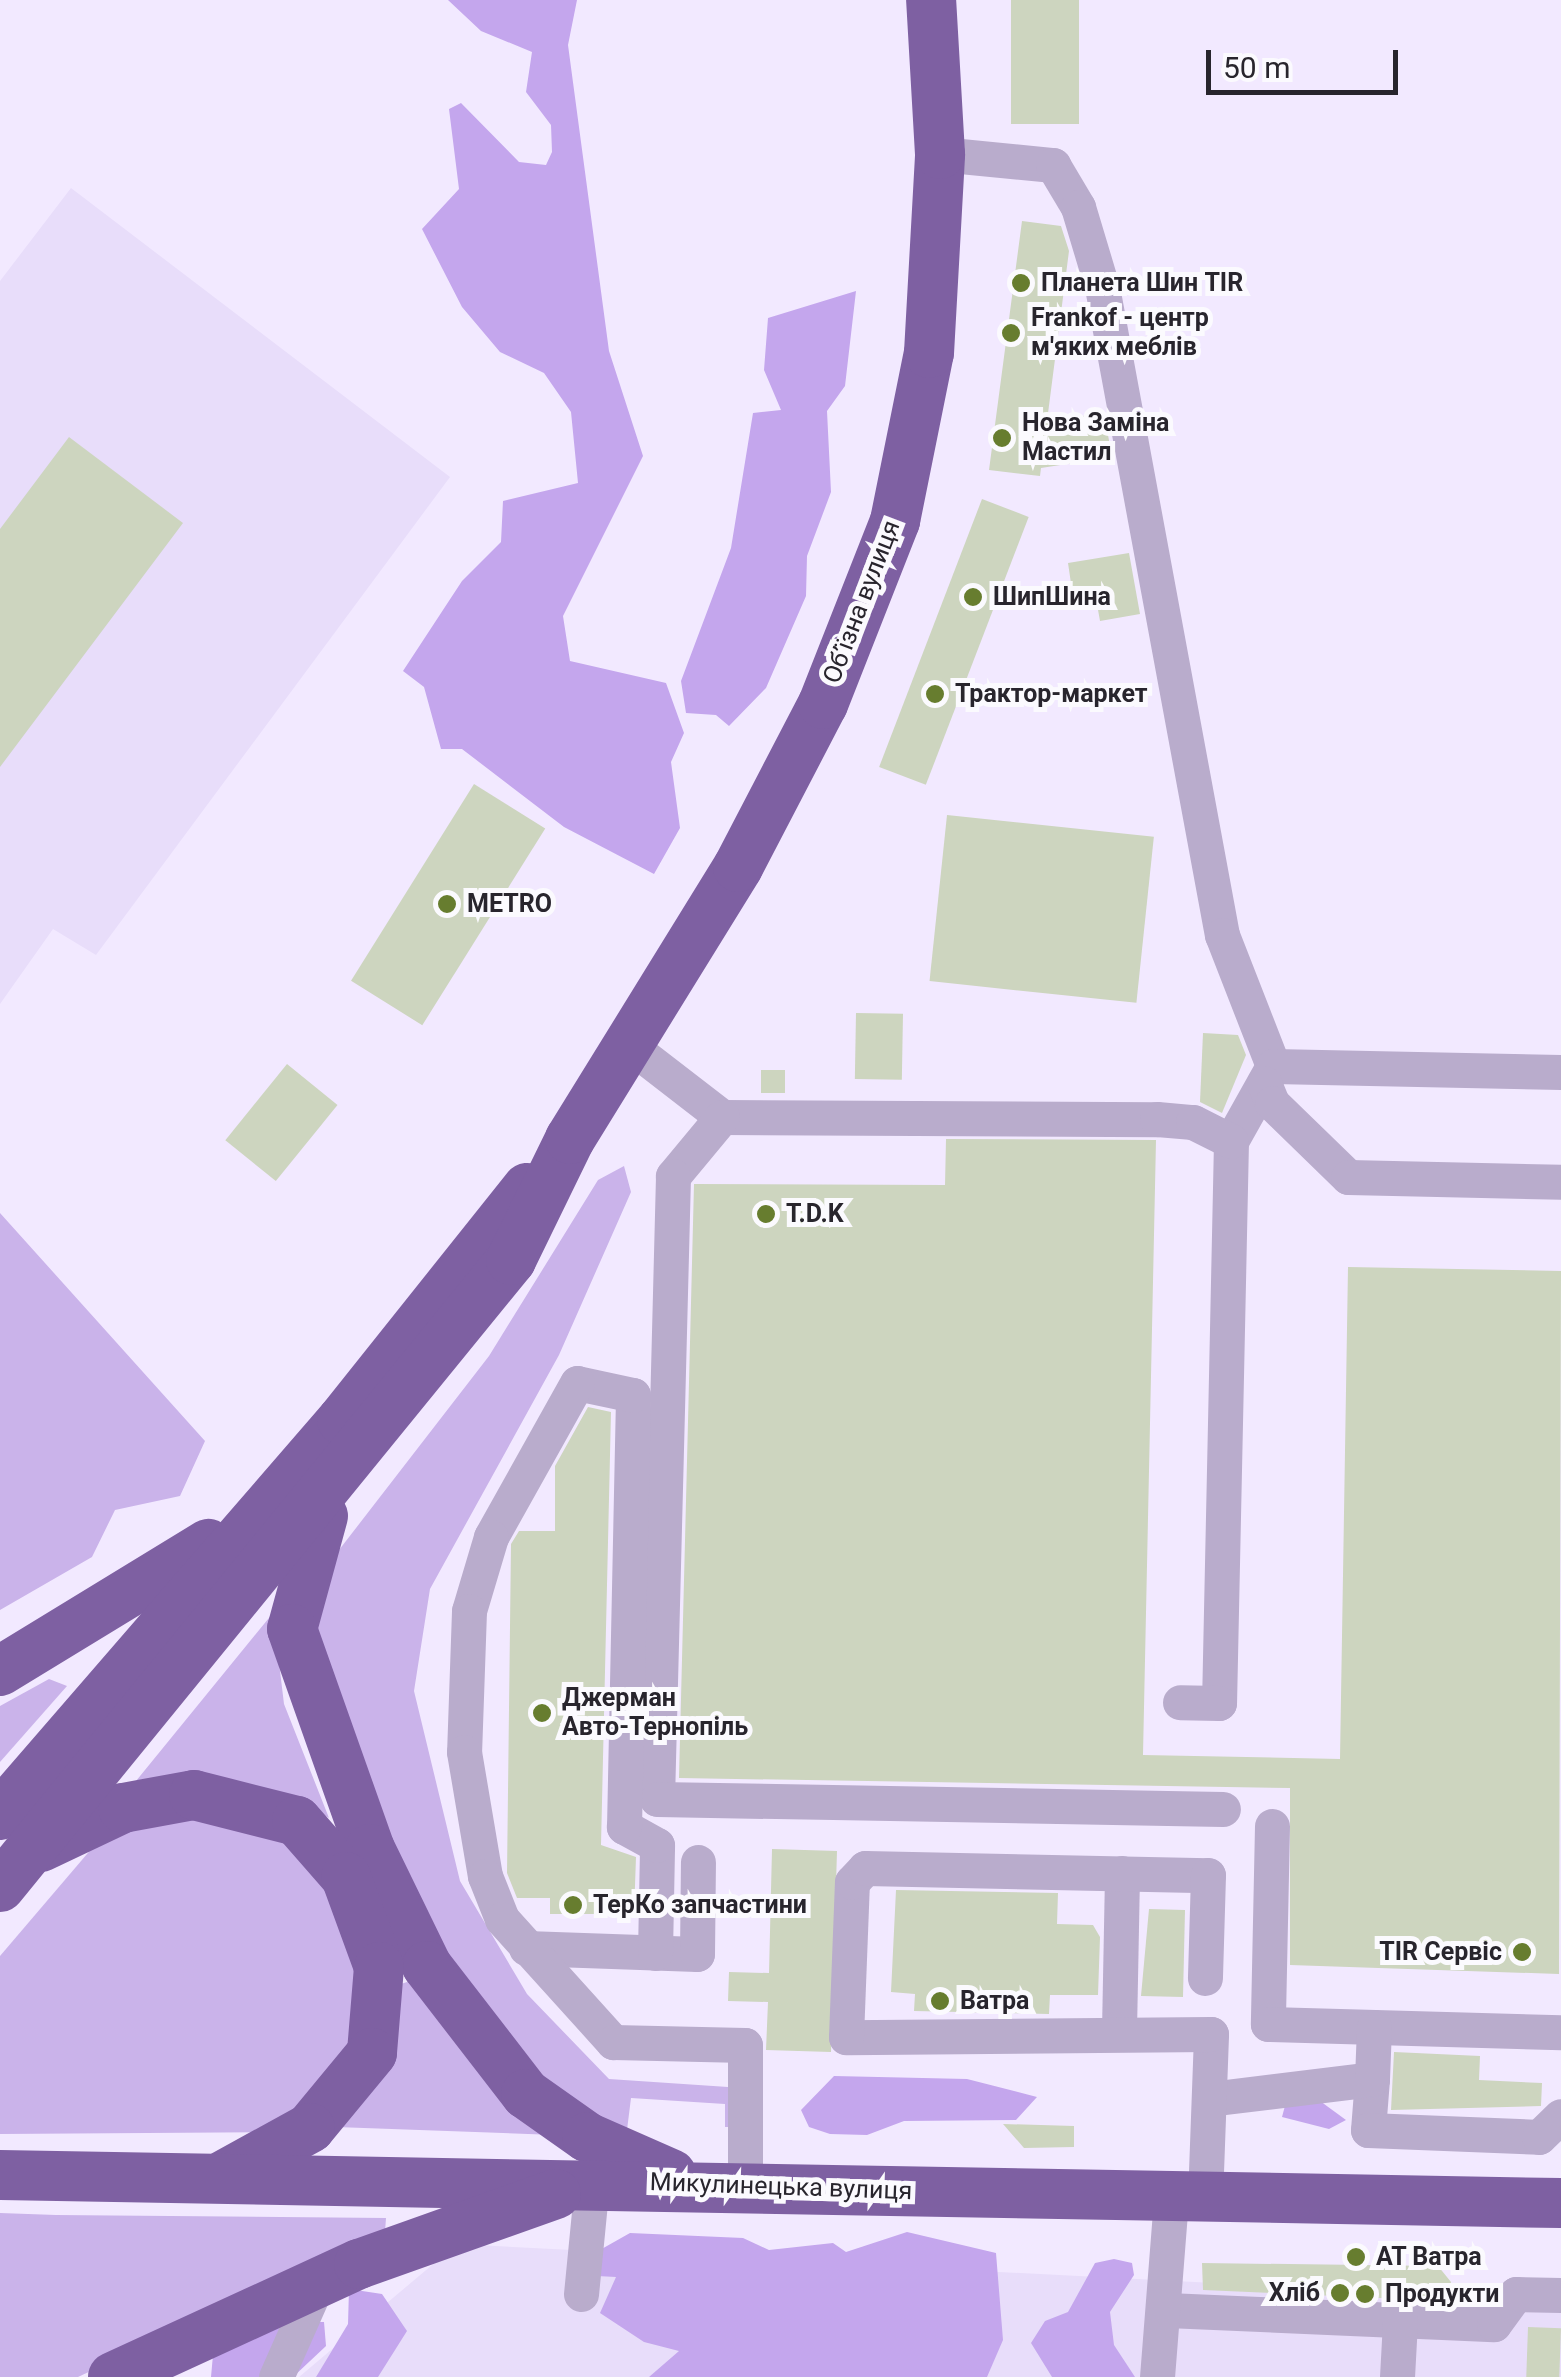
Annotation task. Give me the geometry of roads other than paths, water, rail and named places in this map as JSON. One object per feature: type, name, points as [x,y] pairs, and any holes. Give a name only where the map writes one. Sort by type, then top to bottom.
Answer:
[{"type":"highway","name":"Обʼїзна вулиця","points":[[570,1139],[738,867],[878,578],[929,352],[940,154],[931,0]]},
{"type":"highway","points":[[9,1828],[338,1479],[511,1260],[570,1139]]},
{"type":"highway","points":[[9,1828],[262,1508],[570,1139]]},
{"type":"highway","points":[[338,1479],[292,1628],[370,1849],[427,1966],[526,2094],[587,2137],[696,2185]]},
{"type":"highway","points":[[0,1671],[78,1630],[262,1508]]},
{"type":"highway","points":[[9,1828],[194,1794],[297,1820],[346,1877],[379,1967],[372,2053],[305,2132],[219,2178]]},
{"type":"highway","name":"Микулинецька вулиця","points":[[0,2175],[588,2182],[1188,2199],[1558,2199]]},
{"type":"highway","points":[[112,2377],[318,2282],[588,2182]]},
{"type":"lane","points":[[940,154],[1053,165],[1078,207],[1102,286],[1222,935],[1268,1074],[1272,1103],[1348,1177],[1561,1182]]},
{"type":"lane","points":[[629,1045],[722,1117],[1157,1120],[1193,1122],[1231,1141]]},
{"type":"lane","points":[[1268,1074],[1561,1072]]},
{"type":"lane","points":[[1180,1702],[1219,1702],[1231,1141],[1268,1074]]},
{"type":"lane","points":[[722,1117],[673,1176],[657,1799],[1222,1808]]},
{"type":"lane","points":[[656,1953],[657,1845],[624,1826],[632,1395],[577,1383],[491,1537],[470,1611],[464,1752],[490,1901],[526,1948],[614,2042],[746,2045],[745,2186]]},
{"type":"lane","points":[[1272,1826],[1268,2024],[1561,2032]]},
{"type":"lane","points":[[526,1948],[697,1954],[698,1862]]},
{"type":"lane","points":[[1156,2377],[1209,2099],[1211,2034],[1119,2032],[1069,2040],[846,2037],[852,1882],[866,1868],[1208,1874],[1205,1978]]},
{"type":"lane","points":[[1119,2032],[1122,1873]]},
{"type":"lane","points":[[1374,2027],[1368,2130],[1539,2137],[1561,2116]]},
{"type":"lane","points":[[1209,2099],[1372,2079]]},
{"type":"lane","points":[[581,2294],[588,2182]]},
{"type":"lane","points":[[276,2377],[318,2282]]},
{"type":"lane","points":[[1167,2310],[1494,2324],[1516,2294],[1561,2295]]},
{"type":"lane","points":[[1397,2377],[1400,2321]]},
{"type":"place","name":"Планета Шин TIR","points":[[1021,283]]},
{"type":"place","name":"Frankof - центр м'яких меблів","points":[[1011,333]]},
{"type":"place","name":"Нова Заміна Мастил","points":[[1002,438]]},
{"type":"place","name":"ШипШина","points":[[973,597]]},
{"type":"place","name":"Трактор-маркет","points":[[935,694]]},
{"type":"place","name":"METRO","points":[[447,904]]},
{"type":"place","name":"T.D.K","points":[[766,1214]]},
{"type":"place","name":"Джерман Авто-Тернопіль","points":[[542,1713]]},
{"type":"place","name":"ТерКо запчастини","points":[[573,1905]]},
{"type":"place","name":"TIR Сервіс","points":[[1522,1952]]},
{"type":"place","name":"Ватра","points":[[940,2001]]},
{"type":"place","name":"АТ Ватра","points":[[1356,2257]]},
{"type":"place","name":"Хліб","points":[[1340,2293]]},
{"type":"place","name":"Продукти","points":[[1365,2294]]}]
